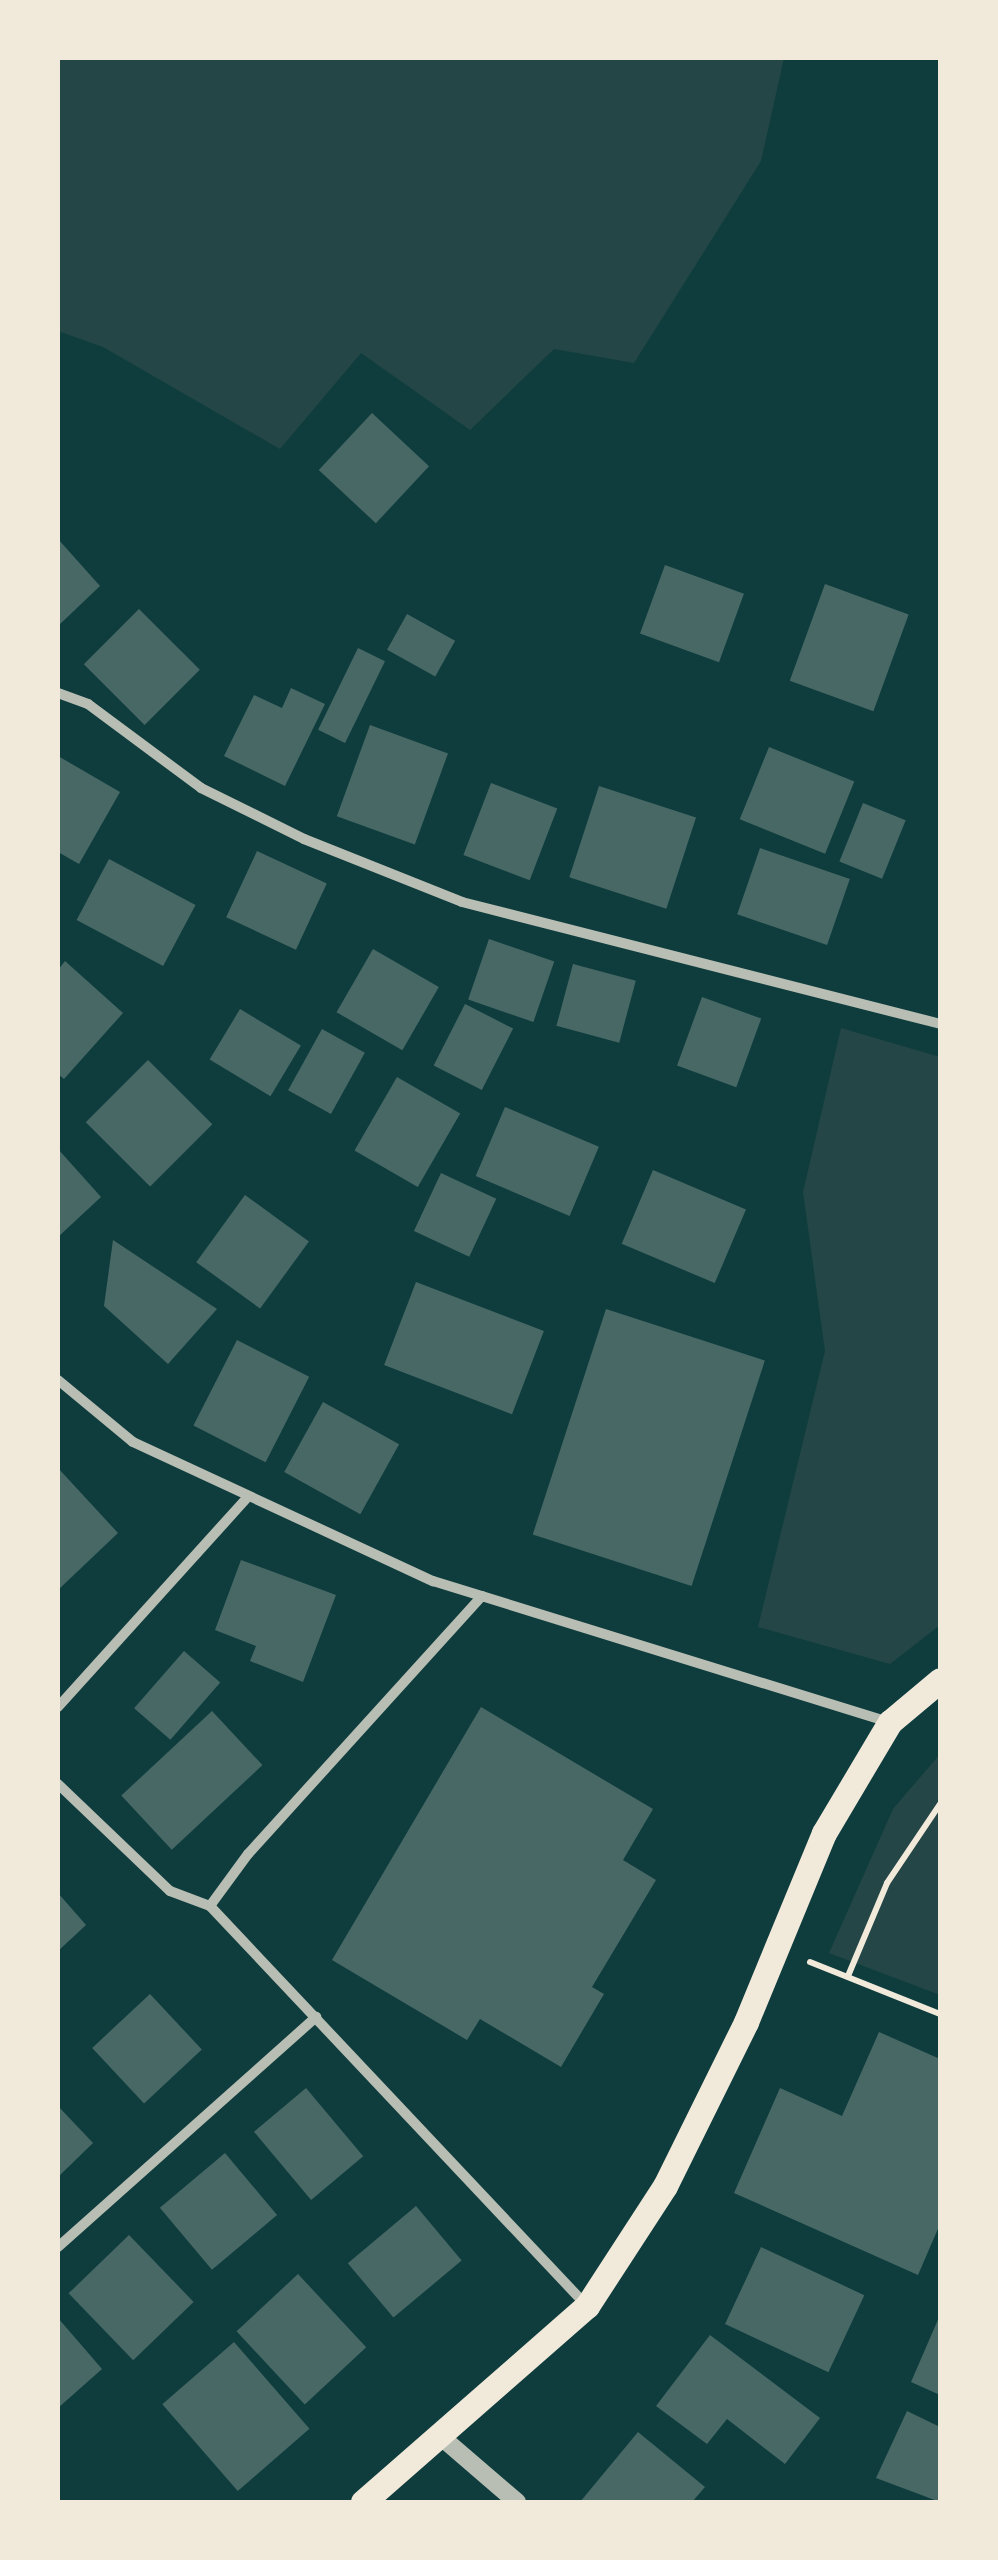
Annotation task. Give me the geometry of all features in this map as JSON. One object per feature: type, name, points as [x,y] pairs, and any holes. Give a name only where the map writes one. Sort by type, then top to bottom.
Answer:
[{"type":"main road","points":[[363,2502],[587,2306],[664,2186],[776,1950],[824,1833],[890,1722],[940,1680]]},
{"type":"street","points":[[58,693],[88,704],[201,788],[462,902],[940,1024]]},
{"type":"street","points":[[58,1380],[133,1442],[247,1498],[433,1580],[890,1722]]},
{"type":"street","points":[[58,1708],[247,1498]]},
{"type":"street","points":[[210,1906],[248,1854],[482,1596]]},
{"type":"street","points":[[58,1784],[170,1891],[210,1906],[587,2306]]},
{"type":"street","points":[[58,2248],[316,2017]]},
{"type":"street","points":[[440,2435],[518,2502]]},
{"type":"path","points":[[848,1976],[888,1883],[940,1804]]},
{"type":"path","points":[[776,1950],[940,2014]]},
{"type":"shaded area","points":[[58,58],[784,58],[761,161],[634,363],[554,349],[470,430],[361,353],[280,449],[103,347],[58,331]]},
{"type":"shaded area","points":[[841,1028],[940,1057],[940,1625],[890,1664],[758,1627],[825,1351],[803,1192]]},
{"type":"shaded area","points":[[940,1754],[940,1995],[829,1953],[893,1809]]},
{"type":"building","points":[[372,413],[429,466],[376,523],[319,470]]},
{"type":"building","points":[[58,539],[100,586],[58,626]]},
{"type":"building","points":[[665,565],[744,594],[719,662],[640,634]]},
{"type":"building","points":[[825,584],[909,614],[873,711],[790,681]]},
{"type":"building","points":[[139,609],[200,670],[145,725],[84,664]]},
{"type":"building","points":[[407,614],[455,641],[435,677],[387,650]]},
{"type":"building","points":[[358,648],[385,661],[345,743],[318,730]]},
{"type":"building","points":[[291,688],[325,704],[285,786],[224,756],[254,695],[282,708]]},
{"type":"building","points":[[370,725],[448,753],[415,845],[337,816]]},
{"type":"building","points":[[769,747],[854,781],[825,854],[740,819]]},
{"type":"building","points":[[58,756],[120,792],[79,864],[58,852]]},
{"type":"building","points":[[491,783],[557,808],[530,880],[463,855]]},
{"type":"building","points":[[599,786],[696,818],[666,909],[569,877]]},
{"type":"building","points":[[863,803],[906,820],[882,879],[839,861]]},
{"type":"building","points":[[760,848],[850,879],[827,945],[737,914]]},
{"type":"building","points":[[257,851],[327,884],[296,950],[226,917]]},
{"type":"building","points":[[109,859],[196,905],[163,966],[77,920]]},
{"type":"building","points":[[489,939],[554,961],[533,1022],[468,1000]]},
{"type":"building","points":[[373,949],[439,987],[402,1050],[336,1012]]},
{"type":"building","points":[[65,961],[123,1013],[64,1079],[58,1074],[58,970]]},
{"type":"building","points":[[573,964],[636,981],[619,1043],[556,1026]]},
{"type":"building","points":[[702,997],[761,1019],[736,1087],[677,1066]]},
{"type":"building","points":[[465,1004],[513,1029],[482,1090],[434,1065]]},
{"type":"building","points":[[240,1009],[301,1046],[270,1096],[210,1060]]},
{"type":"building","points":[[322,1029],[365,1053],[331,1114],[288,1090]]},
{"type":"building","points":[[148,1060],[212,1124],[150,1187],[86,1122]]},
{"type":"building","points":[[397,1077],[460,1114],[418,1187],[355,1151]]},
{"type":"building","points":[[505,1107],[599,1147],[570,1216],[476,1176]]},
{"type":"building","points":[[58,1149],[101,1197],[58,1237]]},
{"type":"building","points":[[653,1170],[746,1209],[715,1283],[622,1244]]},
{"type":"building","points":[[441,1173],[496,1199],[469,1257],[414,1231]]},
{"type":"building","points":[[245,1195],[309,1241],[260,1309],[196,1262]]},
{"type":"building","points":[[113,1240],[217,1309],[168,1364],[104,1306]]},
{"type":"building","points":[[416,1282],[544,1331],[512,1414],[384,1365]]},
{"type":"building","points":[[606,1309],[765,1361],[692,1586],[533,1534]]},
{"type":"building","points":[[237,1340],[309,1377],[266,1462],[193,1426]]},
{"type":"building","points":[[323,1402],[399,1444],[360,1514],[284,1472]]},
{"type":"building","points":[[58,1468],[118,1533],[58,1590]]},
{"type":"building","points":[[241,1560],[336,1595],[303,1682],[250,1661],[256,1646],[215,1630]]},
{"type":"building","points":[[184,1651],[220,1682],[170,1740],[134,1708]]},
{"type":"building","points":[[481,1707],[653,1809],[623,1860],[656,1880],[592,1987],[604,1994],[561,2067],[480,2019],[467,2040],[332,1960]]},
{"type":"building","points":[[212,1711],[262,1765],[172,1850],[121,1796]]},
{"type":"building","points":[[58,1893],[86,1925],[58,1951]]},
{"type":"building","points":[[150,1994],[202,2050],[144,2103],[92,2048]]},
{"type":"building","points":[[879,2032],[940,2059],[940,2224],[918,2275],[734,2193],[780,2088],[842,2116]]},
{"type":"building","points":[[306,2088],[363,2156],[311,2200],[254,2132]]},
{"type":"building","points":[[58,2106],[93,2143],[58,2177]]},
{"type":"building","points":[[225,2153],[277,2215],[212,2270],[160,2208]]},
{"type":"building","points":[[416,2206],[462,2260],[393,2318],[348,2263]]},
{"type":"building","points":[[129,2235],[194,2302],[133,2360],[69,2293]]},
{"type":"building","points":[[761,2247],[864,2295],[828,2372],[725,2324]]},
{"type":"building","points":[[298,2274],[366,2347],[305,2404],[237,2331]]},
{"type":"building","points":[[940,2315],[940,2395],[911,2382]]},
{"type":"building","points":[[58,2318],[102,2369],[58,2408]]},
{"type":"building","points":[[710,2335],[820,2418],[785,2464],[727,2419],[707,2444],[656,2406]]},
{"type":"building","points":[[234,2342],[309,2429],[238,2491],[162,2404]]},
{"type":"building","points":[[907,2411],[940,2427],[940,2502],[876,2478]]},
{"type":"building","points":[[638,2432],[705,2487],[692,2502],[580,2502]]}]
